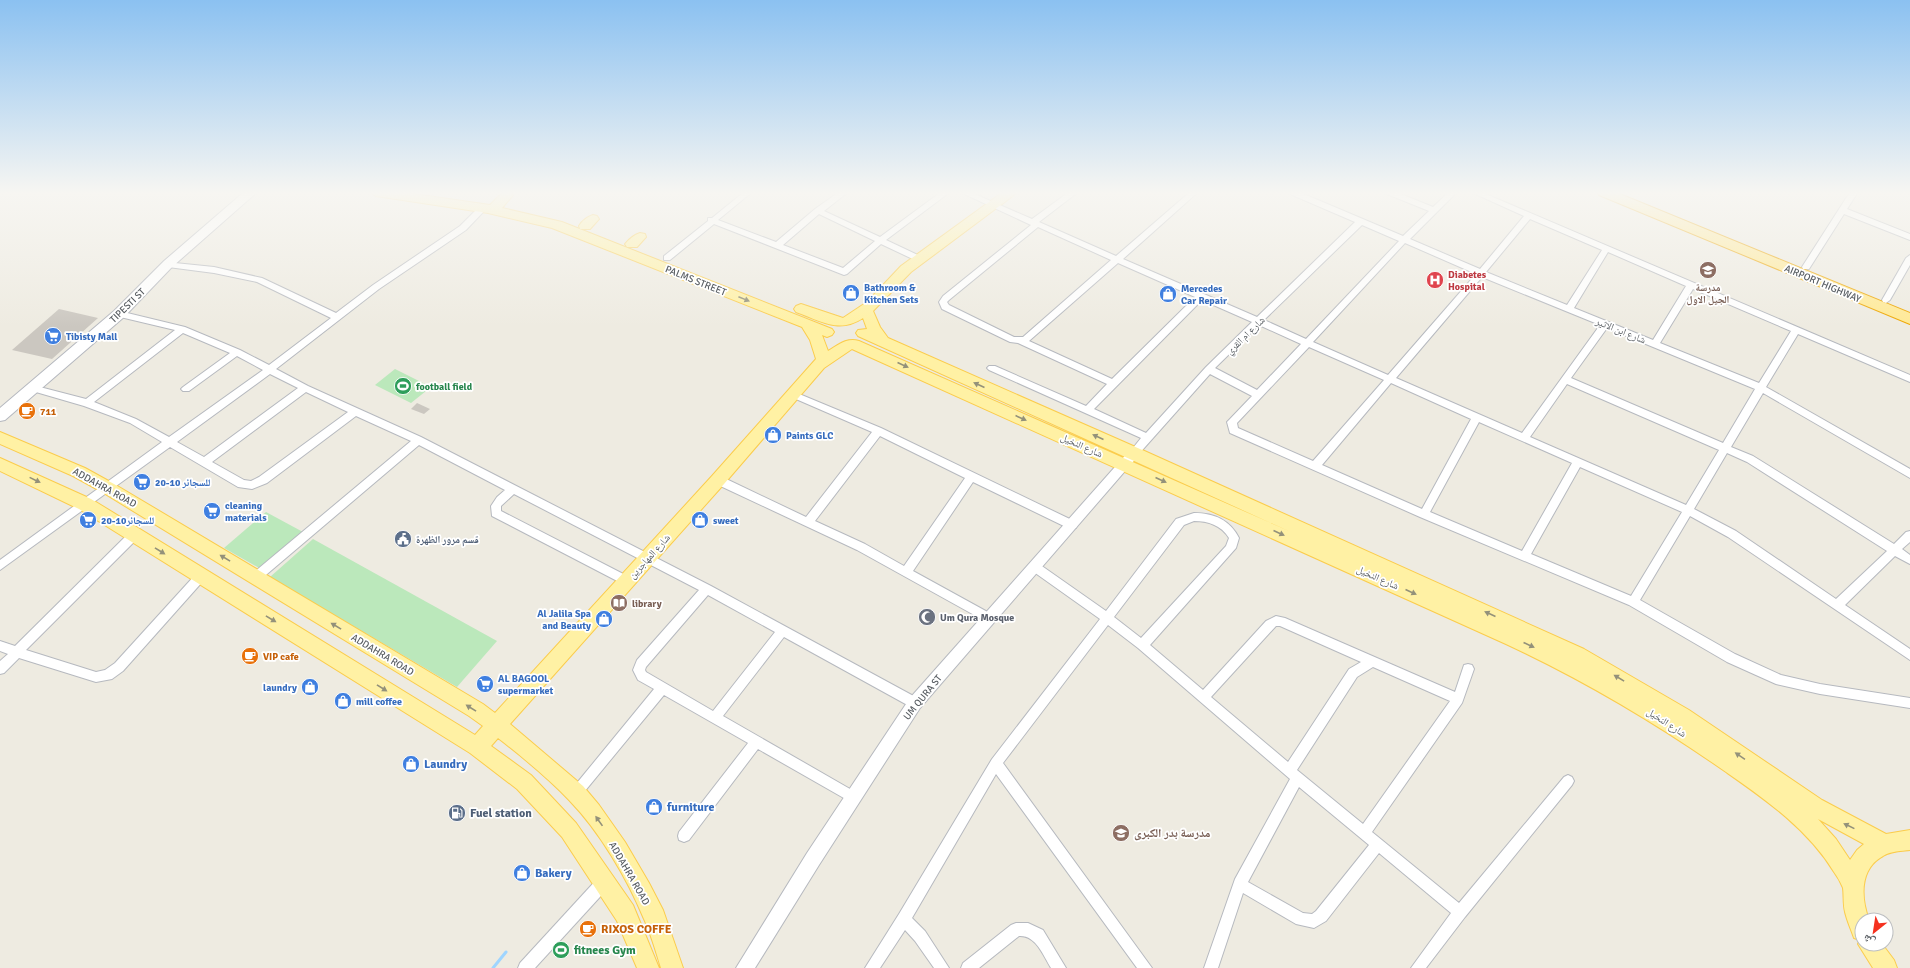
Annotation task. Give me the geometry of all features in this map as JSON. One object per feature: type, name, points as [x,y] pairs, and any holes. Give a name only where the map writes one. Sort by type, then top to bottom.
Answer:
[{"type":"highway","name":"AIRPORT HIGHWAY","points":[[1713,237],[1910,319]]},
{"type":"highway","name":"AIRPORT HIGHWAY","points":[[1732,237],[1910,310]]},
{"type":"main road","name":"TIPESTI ST","points":[[0,416],[119,314],[168,264],[199,237]]},
{"type":"main road","name":"PALMS STREET","points":[[590,237],[808,318],[843,322],[856,337],[836,344],[808,318],[667,258],[629,237]]},
{"type":"main road","name":"شارع المهاجرين","points":[[476,746],[718,480],[823,359],[856,337],[868,309],[898,276],[948,237]]},
{"type":"main road","name":"شارع المهاجرين","points":[[823,359],[831,326],[843,322],[868,309]]},
{"type":"main road","points":[[868,309],[873,328],[882,349],[860,354],[823,359],[817,339],[808,318],[868,309]]},
{"type":"main road","name":"شارع النخيل","points":[[856,337],[1129,459],[1578,655],[1682,716],[1815,807],[1884,844]]},
{"type":"main road","name":"ADDAHRA ROAD","points":[[0,438],[79,472],[108,488],[496,724],[576,793],[592,812],[618,849],[642,890],[655,918],[672,968]]},
{"type":"main road","name":"شارع النخيل","points":[[1129,459],[1561,660],[1608,685],[1696,740],[1799,814],[1830,847],[1843,865],[1852,884]]},
{"type":"main road","points":[[1,465],[85,504],[200,577],[284,627],[476,746],[524,782],[570,830],[625,913],[641,948],[648,968]]},
{"type":"main road","points":[[1857,912],[1853,900],[1852,884],[1855,870],[1862,858],[1872,850],[1884,844],[1910,840]]},
{"type":"main road","points":[[1875,952],[1886,968]]},
{"type":"street","points":[[0,566],[108,488],[408,264],[449,237]]},
{"type":"street","points":[[667,258],[692,237]]},
{"type":"street","points":[[757,237],[844,272],[884,237]]},
{"type":"street","points":[[778,245],[787,237]]},
{"type":"street","points":[[874,237],[919,259]]},
{"type":"street","points":[[1018,237],[946,298],[943,302],[945,307],[1013,340],[1021,341],[1113,383]]},
{"type":"street","points":[[1068,237],[1688,510],[1732,534],[1910,655]]},
{"type":"street","points":[[1021,341],[1028,338],[1141,237]]},
{"type":"street","name":"شارع ام القري","points":[[1129,459],[1208,369],[1345,237]]},
{"type":"street","name":"شارع ابن الاثير","points":[[1398,237],[1761,388],[1910,474]]},
{"type":"street","points":[[1407,237],[1232,422],[1234,430],[1424,514],[1525,555],[1633,602],[1731,658],[1780,680],[1820,689],[1910,703]]},
{"type":"street","points":[[1315,466],[1511,237]]},
{"type":"street","points":[[1579,237],[1795,331],[1910,379]]},
{"type":"street","points":[[1806,267],[1825,237]]},
{"type":"street","points":[[1569,309],[1606,249]]},
{"type":"street","points":[[1886,300],[1910,258]]},
{"type":"street","points":[[168,264],[214,270],[259,280],[337,317]]},
{"type":"street","points":[[1655,344],[1691,285]]},
{"type":"street","points":[[1087,410],[1201,296]]},
{"type":"street","points":[[119,314],[182,329],[237,352],[270,368],[305,388],[418,440],[707,589],[915,703]]},
{"type":"street","points":[[1524,438],[1605,324]]},
{"type":"street","points":[[87,403],[182,329]]},
{"type":"street","points":[[1633,602],[1795,331]]},
{"type":"street","points":[[186,389],[237,352]]},
{"type":"street","points":[[992,368],[1147,437]]},
{"type":"street","points":[[1208,369],[1258,395]]},
{"type":"street","points":[[1565,379],[1750,459],[1910,560]]},
{"type":"street","points":[[32,388],[87,403],[133,421],[242,484],[252,485],[263,480],[356,411]]},
{"type":"street","points":[[205,462],[305,388]]},
{"type":"street","points":[[792,394],[878,430],[1072,525]]},
{"type":"street","points":[[1424,514],[1477,417]]},
{"type":"street","points":[[808,521],[878,430]]},
{"type":"street","points":[[256,577],[418,440]]},
{"type":"street","name":"UM QURA ST","points":[[745,968],[915,703],[1129,459]]},
{"type":"street","points":[[1525,555],[1578,462]]},
{"type":"street","points":[[906,572],[972,476]]},
{"type":"street","points":[[718,480],[808,521],[906,572],[989,618]]},
{"type":"street","points":[[512,489],[496,505],[496,513],[627,581]]},
{"type":"street","points":[[872,968],[904,920],[996,763],[1106,617],[1183,520],[1192,516],[1203,517],[1227,527],[1234,538],[1231,548],[1142,645]]},
{"type":"street","points":[[0,669],[134,535]]},
{"type":"street","points":[[1836,605],[1910,535]]},
{"type":"street","points":[[1035,567],[1106,617],[1142,645],[1293,775],[1460,912]]},
{"type":"street","points":[[0,646],[16,653],[96,677],[108,675],[119,668],[200,577]]},
{"type":"street","points":[[707,589],[640,667],[642,676],[854,797]]},
{"type":"street","points":[[1203,698],[1272,622],[1281,621],[1458,699]]},
{"type":"street","points":[[715,718],[783,630]]},
{"type":"street","points":[[1211,968],[1240,884],[1293,775],[1353,673],[1372,661]]},
{"type":"street","points":[[1364,833],[1458,699],[1468,669]]},
{"type":"street","points":[[576,793],[663,687]]},
{"type":"street","points":[[684,836],[756,742]]},
{"type":"street","points":[[996,763],[1145,968]]},
{"type":"street","points":[[1418,968],[1460,912],[1568,781]]},
{"type":"street","points":[[1240,884],[1301,919],[1314,922],[1321,916],[1377,845]]},
{"type":"street","points":[[525,968],[557,935],[604,882]]},
{"type":"street","points":[[904,920],[920,936],[942,968]]},
{"type":"street","points":[[968,968],[1016,930],[1024,929],[1033,931],[1038,935],[1059,968]]},
{"type":"green space","name":"football field","points":[[395,369],[431,387],[411,403],[375,385]]},
{"type":"green space","points":[[266,512],[303,532],[261,569],[224,548]]},
{"type":"green space","points":[[313,539],[497,641],[457,687],[270,577]]},
{"type":"building","name":"Tibisty Mall","points":[[59,309],[98,318],[52,359],[12,350]]},
{"type":"building","points":[[417,403],[430,409],[424,414],[411,409]]},
{"type":"waterway","points":[[493,968],[506,952]]},
{"type":"place","name":"مدرسة الجيل الاول","points":[[1708,270]]},
{"type":"place","name":"Diabetes Hospital","points":[[1435,280]]},
{"type":"place","name":"Bathroom & Kitchen Sets","points":[[851,293]]},
{"type":"place","name":"Mercedes Car Repair","points":[[1168,294]]},
{"type":"place","name":"Tibisty Mall","points":[[53,336]]},
{"type":"place","name":"football field","points":[[403,386]]},
{"type":"place","name":"711","points":[[27,411]]},
{"type":"place","name":"Paints GLC","points":[[773,435]]},
{"type":"place","name":"20-10 للسجائر","points":[[142,482]]},
{"type":"place","name":"cleaning materials","points":[[212,511]]},
{"type":"place","name":"20-10للسجائر","points":[[88,520]]},
{"type":"place","name":"sweet","points":[[700,520]]},
{"type":"place","name":"قسم مرور الظهرة","points":[[403,539]]},
{"type":"place","name":"library","points":[[619,603]]},
{"type":"place","name":"Um Qura Mosque","points":[[927,617]]},
{"type":"place","name":"Al Jalila Spa and Beauty","points":[[604,619]]},
{"type":"place","name":"VIP cafe","points":[[250,656]]},
{"type":"place","name":"AL BAGOOL supermarket","points":[[485,684]]},
{"type":"place","name":"laundry","points":[[310,687]]},
{"type":"place","name":"mill coffee","points":[[343,701]]},
{"type":"place","name":"Laundry","points":[[411,764]]},
{"type":"place","name":"furniture","points":[[654,807]]},
{"type":"place","name":"Fuel station","points":[[457,813]]},
{"type":"place","name":"مدرسة بدر الكبرى","points":[[1121,833]]},
{"type":"place","name":"Bakery","points":[[522,873]]},
{"type":"place","name":"RIXOS COFFE","points":[[588,929]]},
{"type":"place","name":"fitnees Gym","points":[[561,950]]}]
